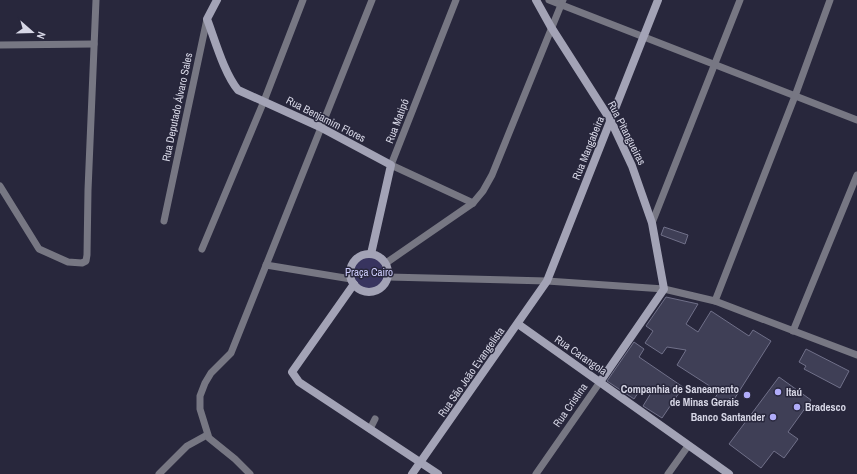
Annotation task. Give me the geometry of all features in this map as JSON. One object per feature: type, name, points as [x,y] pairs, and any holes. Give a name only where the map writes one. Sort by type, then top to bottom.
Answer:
[{"type":"street","points":[[0,186],[39,249],[68,262],[82,264],[86,261],[96,0]]},
{"type":"street","name":"Rua Deputado Álvaro Sales","points":[[164,221],[207,19],[217,0]]},
{"type":"street","points":[[202,249],[264,101],[303,0]]},
{"type":"street","points":[[250,474],[235,458],[208,438],[200,409],[200,396],[211,373],[231,353],[372,0]]},
{"type":"street","name":"Rua Matipó","points":[[371,254],[391,166],[456,0]]},
{"type":"street","name":"Rua Pitangueiras","points":[[536,0],[551,27],[611,121],[632,166],[652,223],[664,289]]},
{"type":"street","points":[[549,0],[562,3],[643,37],[857,120]]},
{"type":"street","name":"Rua Mangabeira","points":[[546,281],[658,0]]},
{"type":"street","points":[[652,223],[740,0]]},
{"type":"street","points":[[715,301],[795,96],[830,0]]},
{"type":"street","points":[[386,263],[473,203],[483,191],[492,175],[562,3]]},
{"type":"street","name":"Rua Benjamim Flores","points":[[207,19],[232,83],[238,90],[320,127],[391,166],[473,203]]},
{"type":"street","points":[[0,44],[94,44]]},
{"type":"street","points":[[793,331],[857,175]]},
{"type":"street","points":[[266,264],[353,282],[363,291],[373,291],[382,286],[388,277],[386,263],[379,256],[371,254],[359,257],[351,266],[350,272],[353,282]]},
{"type":"street","points":[[388,277],[546,281],[664,289],[715,301],[857,355]]},
{"type":"street","name":"Rua São João Evangelista","points":[[412,474],[518,324],[546,281]]},
{"type":"street","points":[[353,282],[292,372],[299,382],[438,474]]},
{"type":"street","name":"Rua Cristina","points":[[536,474],[664,289]]},
{"type":"street","name":"Rua Carangola","points":[[518,324],[729,474]]},
{"type":"street","points":[[370,429],[375,419]]},
{"type":"street","points":[[159,474],[187,446],[207,435]]},
{"type":"street","points":[[668,474],[688,446]]},
{"type":"green space","name":"Praça Cairo","points":[[372,256],[381,261],[385,266],[385,280],[381,285],[376,289],[366,290],[362,289],[353,280],[352,270],[353,266],[362,257]]},
{"type":"building","points":[[664,227],[688,235],[685,244],[661,235]]},
{"type":"building","points":[[666,297],[698,304],[686,324],[698,332],[711,311],[749,336],[753,330],[771,341],[733,401],[730,398],[725,406],[714,399],[719,392],[677,365],[686,350],[667,347],[662,354],[645,343],[653,331],[646,326]]},
{"type":"building","points":[[634,342],[644,349],[639,357],[683,387],[662,418],[643,406],[651,393],[642,387],[634,399],[607,381]]},
{"type":"building","points":[[806,349],[849,371],[840,388],[804,369],[806,366],[799,362]]},
{"type":"building","points":[[779,377],[811,400],[788,432],[798,439],[784,458],[774,451],[761,468],[729,444]]},
{"type":"place","name":"Itaú","points":[[778,392]]},
{"type":"place","name":"Companhia de Saneamento de Minas Gerais","points":[[747,395]]},
{"type":"place","name":"Bradesco","points":[[797,407]]},
{"type":"place","name":"Banco Santander","points":[[773,417]]}]
